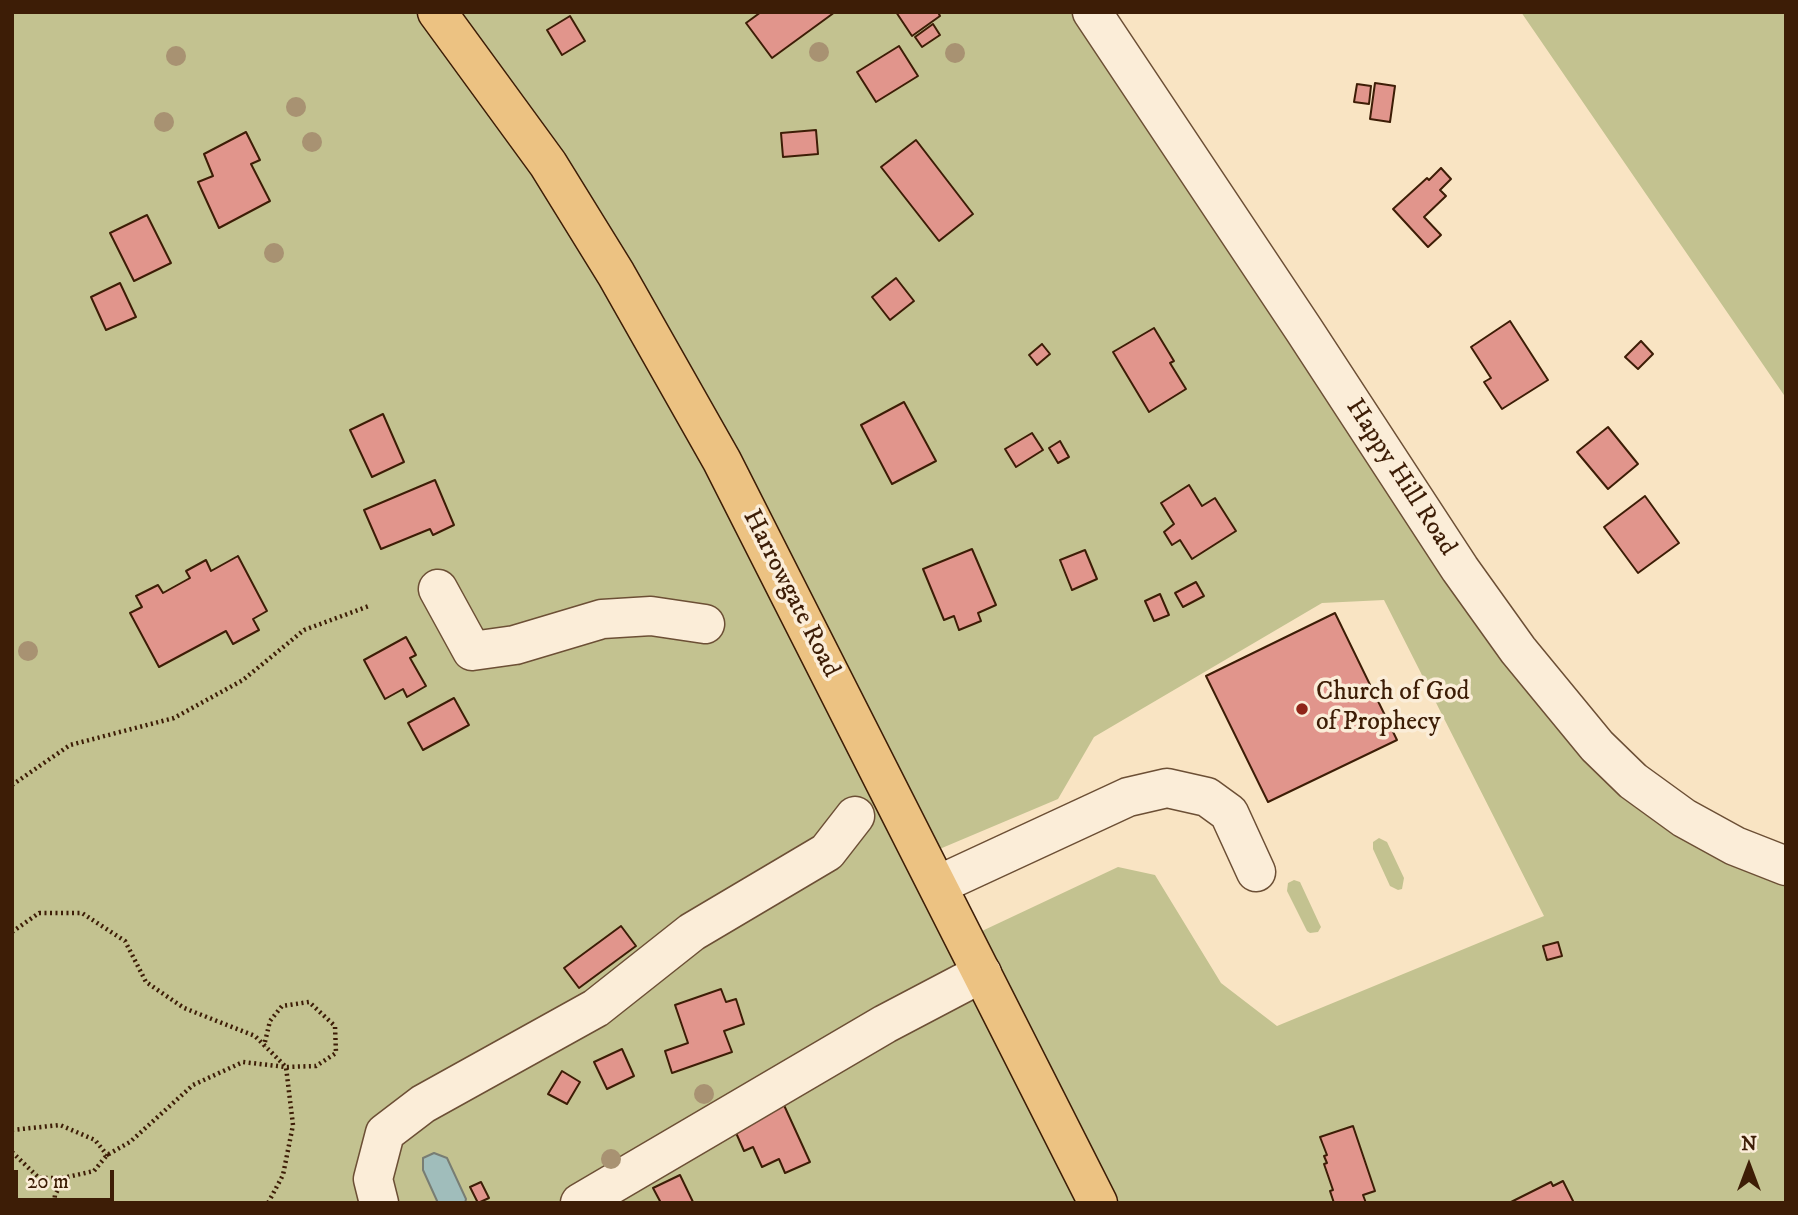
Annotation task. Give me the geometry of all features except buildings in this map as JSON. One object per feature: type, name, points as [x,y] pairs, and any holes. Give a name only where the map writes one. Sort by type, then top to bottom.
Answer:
[{"type":"main road","name":"Harrowgate Road","points":[[437,12],[548,164],[616,274],[722,461],[1098,1203]]},
{"type":"street","name":"Happy Hill Road","points":[[1092,12],[1460,569],[1518,650],[1597,746],[1633,781],[1684,818],[1735,846],[1786,866]]},
{"type":"street","points":[[439,589],[472,651],[515,645],[602,619],[651,616],[705,624]]},
{"type":"street","points":[[938,885],[1128,797],[1167,788],[1207,797],[1229,814],[1256,872]]},
{"type":"street","points":[[379,1203],[373,1179],[385,1133],[422,1104],[596,1008],[692,932],[827,852],[855,816]]},
{"type":"street","points":[[580,1203],[874,1030],[982,973]]},
{"type":"path","points":[[12,785],[70,745],[174,718],[243,680],[304,630],[369,606]]},
{"type":"path","points":[[12,932],[39,914],[82,914],[125,941],[146,982],[184,1008],[255,1036],[286,1067],[293,1125],[283,1175],[268,1203]]},
{"type":"path","points":[[12,1152],[39,1178],[63,1178],[94,1171],[107,1155],[130,1142],[193,1085],[243,1062],[286,1067],[316,1066],[336,1053],[335,1026],[309,1002],[282,1006],[270,1021],[264,1046]]},
{"type":"path","points":[[12,1130],[60,1125],[95,1140],[107,1155]]},
{"type":"path","points":[[54,1203],[63,1178]]},
{"type":"shaded area","points":[[12,12],[1096,12],[1597,746],[1786,866],[1786,1203],[12,1203]],"holes":[[[1384,600],[1544,916],[1277,1026],[1221,983],[1155,875],[1118,867],[965,939],[923,856],[1058,799],[1094,737],[1322,603]]]},
{"type":"shaded area","points":[[1521,12],[1786,12],[1786,398]]},
{"type":"shaded area","points":[[1379,838],[1387,842],[1404,878],[1402,889],[1390,886],[1373,849],[1373,842]]},
{"type":"shaded area","points":[[1294,880],[1300,882],[1321,927],[1318,932],[1307,931],[1287,891],[1288,883]]},
{"type":"water","points":[[434,1153],[447,1158],[466,1199],[465,1203],[438,1203],[423,1170],[423,1158]]},
{"type":"place","name":"Church of God of Prophecy","points":[[1302,709]]}]
